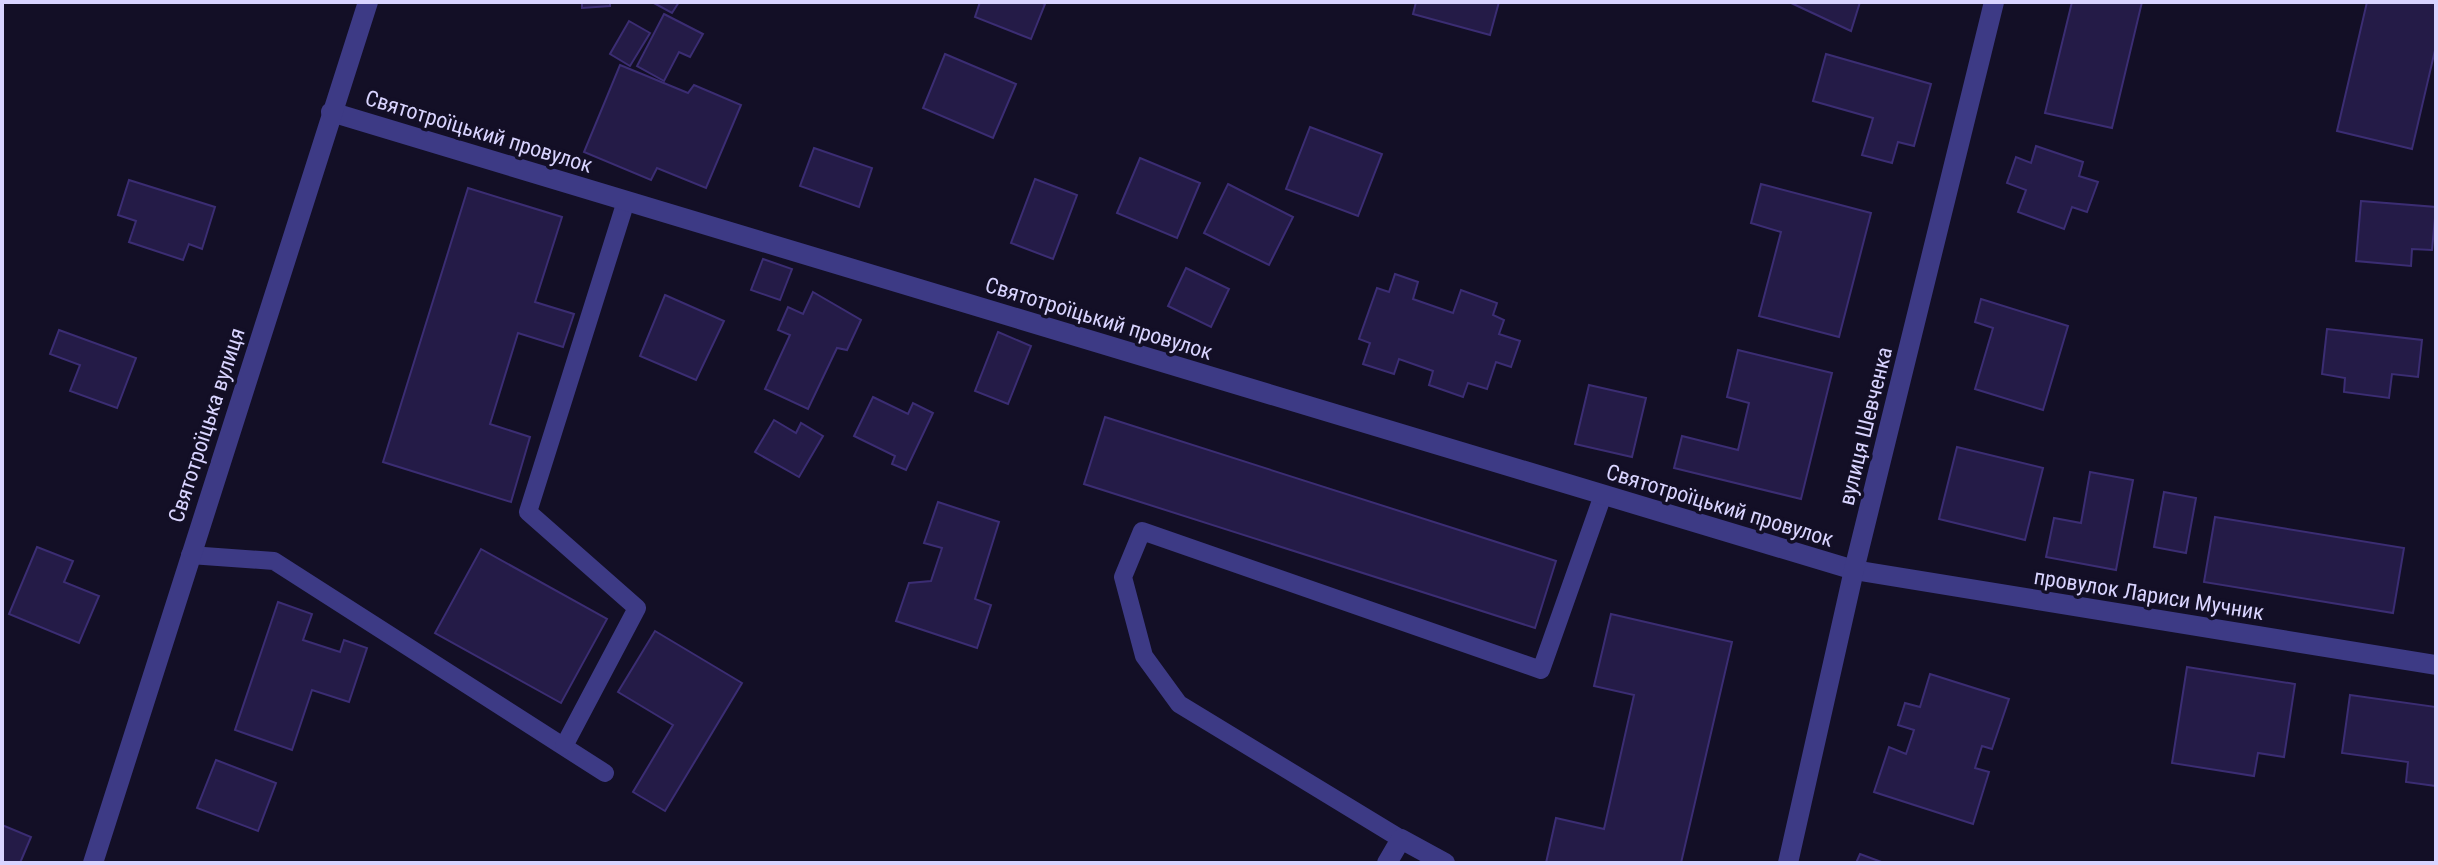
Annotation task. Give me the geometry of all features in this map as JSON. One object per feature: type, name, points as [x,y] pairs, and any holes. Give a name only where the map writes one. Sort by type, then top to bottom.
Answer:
[{"type":"street","name":"Святотроїцька вулиця","points":[[93,863],[368,2]]},
{"type":"street","name":"вулиця Шевченка","points":[[1788,863],[1854,570],[1994,2]]},
{"type":"street","name":"Святотроїцький провулок","points":[[331,112],[1854,570]]},
{"type":"street","name":"провулок Лариси Мучник","points":[[1854,570],[2436,665]]},
{"type":"street","points":[[1387,863],[1401,839],[1445,863]]},
{"type":"lane","points":[[564,746],[637,608],[528,512],[626,201]]},
{"type":"lane","points":[[1401,839],[1179,704],[1144,656],[1123,577],[1142,531],[1541,670],[1603,495]]},
{"type":"lane","points":[[190,555],[274,561],[605,773]]},
{"type":"building","points":[[582,2],[610,2],[610,6],[582,8]]},
{"type":"building","points":[[652,2],[679,2],[672,13]]},
{"type":"building","points":[[980,2],[1045,4],[1031,39],[975,17]]},
{"type":"building","points":[[1416,2],[1499,2],[1490,35],[1413,14]]},
{"type":"building","points":[[1789,2],[1860,2],[1851,31]]},
{"type":"building","points":[[2072,2],[2142,2],[2112,128],[2045,113]]},
{"type":"building","points":[[2367,2],[2436,2],[2436,46],[2412,149],[2337,131]]},
{"type":"building","points":[[664,14],[703,34],[690,57],[679,52],[664,81],[637,66]]},
{"type":"building","points":[[629,21],[650,33],[630,66],[610,54]]},
{"type":"building","points":[[945,54],[1016,84],[993,138],[923,108]]},
{"type":"building","points":[[1826,54],[1931,84],[1914,146],[1898,142],[1892,163],[1862,155],[1873,118],[1813,101]]},
{"type":"building","points":[[620,65],[688,93],[694,85],[741,105],[706,188],[657,168],[651,180],[584,152]]},
{"type":"building","points":[[1310,127],[1382,154],[1358,216],[1286,189]]},
{"type":"building","points":[[2036,146],[2083,162],[2079,176],[2098,182],[2087,212],[2072,207],[2064,229],[2018,212],[2026,190],[2007,183],[2016,157],[2031,163]]},
{"type":"building","points":[[814,148],[872,168],[859,207],[800,186]]},
{"type":"building","points":[[1140,158],[1200,183],[1177,238],[1117,213]]},
{"type":"building","points":[[1035,179],[1077,195],[1053,259],[1011,243]]},
{"type":"building","points":[[129,180],[215,207],[202,249],[189,244],[183,260],[129,242],[136,221],[118,215]]},
{"type":"building","points":[[1228,184],[1293,217],[1269,265],[1204,233]]},
{"type":"building","points":[[1761,184],[1871,213],[1839,337],[1759,316],[1781,232],[1751,223]]},
{"type":"building","points":[[468,188],[562,217],[535,302],[574,314],[563,347],[518,333],[490,424],[530,437],[511,502],[383,462]]},
{"type":"building","points":[[2361,201],[2436,207],[2432,250],[2412,249],[2411,266],[2356,261]]},
{"type":"building","points":[[763,259],[792,269],[780,300],[751,290]]},
{"type":"building","points":[[1186,268],[1229,289],[1211,327],[1168,306]]},
{"type":"building","points":[[1395,274],[1418,282],[1413,299],[1453,313],[1461,290],[1497,303],[1493,315],[1504,320],[1499,334],[1520,341],[1511,367],[1496,362],[1487,389],[1468,383],[1463,397],[1429,385],[1433,371],[1399,359],[1394,374],[1363,364],[1370,343],[1359,339],[1377,288],[1389,292]]},
{"type":"building","points":[[813,292],[861,320],[847,350],[837,348],[808,409],[765,389],[790,335],[778,330],[788,307],[803,314]]},
{"type":"building","points":[[665,295],[724,321],[696,380],[640,356]]},
{"type":"building","points":[[1981,299],[2068,326],[2043,410],[1975,389],[1993,328],[1975,322]]},
{"type":"building","points":[[2327,329],[2422,340],[2418,377],[2392,374],[2389,398],[2344,392],[2345,378],[2322,374]]},
{"type":"building","points":[[59,330],[136,358],[117,408],[70,391],[80,365],[50,354]]},
{"type":"building","points":[[998,332],[1031,346],[1008,404],[975,391]]},
{"type":"building","points":[[1738,350],[1832,373],[1801,499],[1674,468],[1682,436],[1738,450],[1749,403],[1727,397]]},
{"type":"building","points":[[1589,385],[1646,398],[1632,457],[1575,444]]},
{"type":"building","points":[[873,397],[908,414],[913,403],[933,413],[906,470],[892,464],[895,456],[854,436]]},
{"type":"building","points":[[1105,417],[1556,561],[1535,628],[1084,484]]},
{"type":"building","points":[[774,420],[796,433],[801,423],[823,436],[799,477],[755,452]]},
{"type":"building","points":[[1957,447],[2043,468],[2025,540],[1939,519]]},
{"type":"building","points":[[2090,472],[2133,480],[2116,570],[2046,557],[2054,518],[2081,523]]},
{"type":"building","points":[[2164,492],[2196,498],[2186,553],[2154,547]]},
{"type":"building","points":[[938,502],[999,522],[975,599],[991,605],[977,648],[896,621],[909,583],[931,581],[942,548],[924,543]]},
{"type":"building","points":[[2215,517],[2404,548],[2393,613],[2204,582]]},
{"type":"building","points":[[37,547],[73,561],[64,582],[99,596],[79,643],[9,614]]},
{"type":"building","points":[[481,549],[607,619],[561,703],[435,633]]},
{"type":"building","points":[[278,602],[312,614],[303,640],[340,652],[344,640],[367,648],[349,702],[312,690],[292,750],[235,730]]},
{"type":"building","points":[[1611,614],[1732,642],[1681,863],[1546,863],[1556,818],[1604,829],[1634,695],[1594,686]]},
{"type":"building","points":[[655,631],[742,683],[665,811],[633,792],[673,725],[618,692]]},
{"type":"building","points":[[2187,667],[2295,684],[2284,757],[2258,753],[2254,776],[2172,763]]},
{"type":"building","points":[[1930,674],[2009,699],[1992,749],[1982,746],[1975,768],[1989,772],[1973,824],[1874,792],[1889,747],[1906,754],[1914,730],[1898,725],[1905,703],[1920,707]]},
{"type":"building","points":[[2350,695],[2436,707],[2436,786],[2406,782],[2408,762],[2342,753]]},
{"type":"building","points":[[216,760],[276,783],[258,831],[197,808]]},
{"type":"building","points":[[2,825],[31,837],[20,863],[2,863]]},
{"type":"building","points":[[1860,854],[1884,863],[1856,863]]}]
